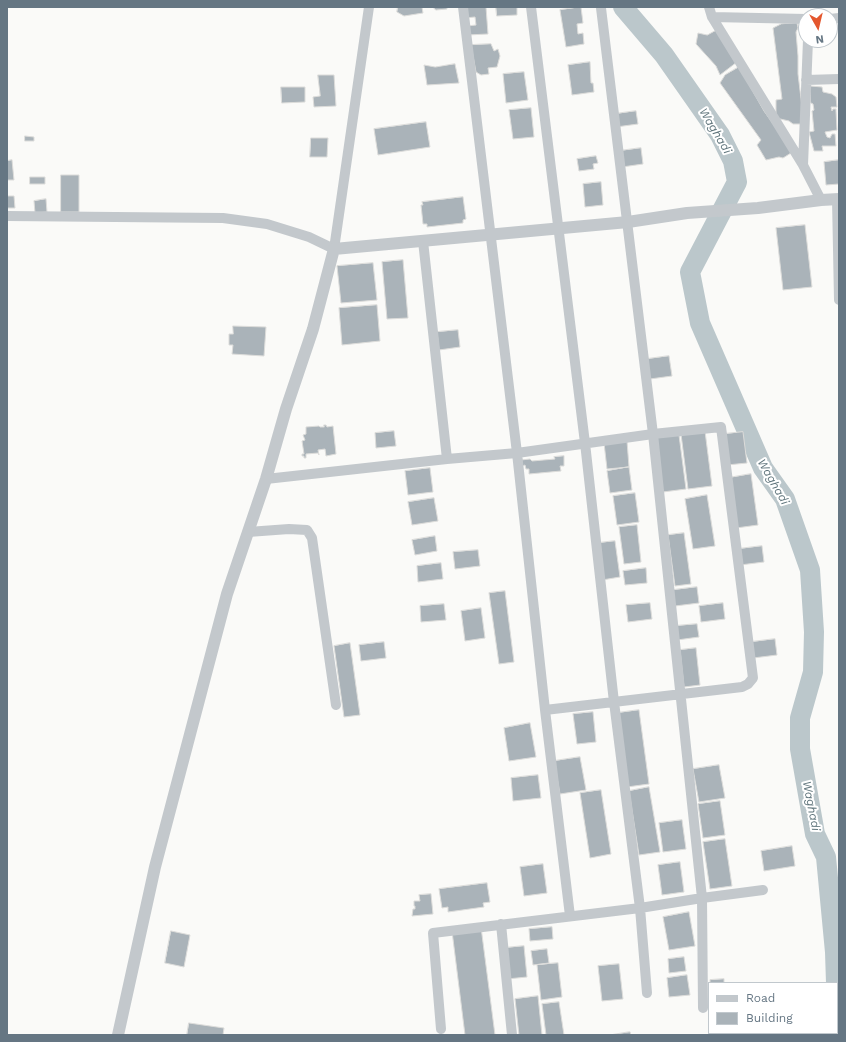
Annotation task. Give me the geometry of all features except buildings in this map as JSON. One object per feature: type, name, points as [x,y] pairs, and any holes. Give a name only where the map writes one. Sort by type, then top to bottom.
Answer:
[{"type":"street","points":[[118,1035],[155,866],[227,594],[266,479],[286,409],[313,329],[334,249],[369,7]]},
{"type":"street","points":[[463,7],[517,453],[545,710],[570,916]]},
{"type":"street","points":[[531,7],[585,443],[614,702],[640,908],[647,994]]},
{"type":"street","points":[[601,8],[653,434],[702,898],[703,1008]]},
{"type":"street","points":[[711,12],[803,165],[821,200]]},
{"type":"street","points":[[711,12],[798,18]]},
{"type":"street","points":[[803,165],[808,48]]},
{"type":"street","points":[[806,80],[839,79]]},
{"type":"street","points":[[7,216],[223,218],[267,224],[309,237],[334,249],[490,236],[838,199],[839,300]]},
{"type":"street","points":[[423,241],[447,459]]},
{"type":"street","points":[[266,479],[447,459],[517,453],[653,434],[721,427],[753,678],[748,684],[742,687],[545,710]]},
{"type":"street","points":[[248,532],[289,529],[307,530],[312,538],[336,705]]},
{"type":"street","points":[[441,1029],[433,933],[640,908],[763,890]]},
{"type":"street","points":[[502,924],[512,1035]]},
{"type":"waterway","name":"Waghadi","points":[[623,7],[664,55],[720,135],[733,161],[737,182],[690,272],[700,323],[763,468],[785,499],[810,570],[814,632],[813,672],[800,718],[800,749],[815,834],[826,857],[835,952],[836,982]]}]
